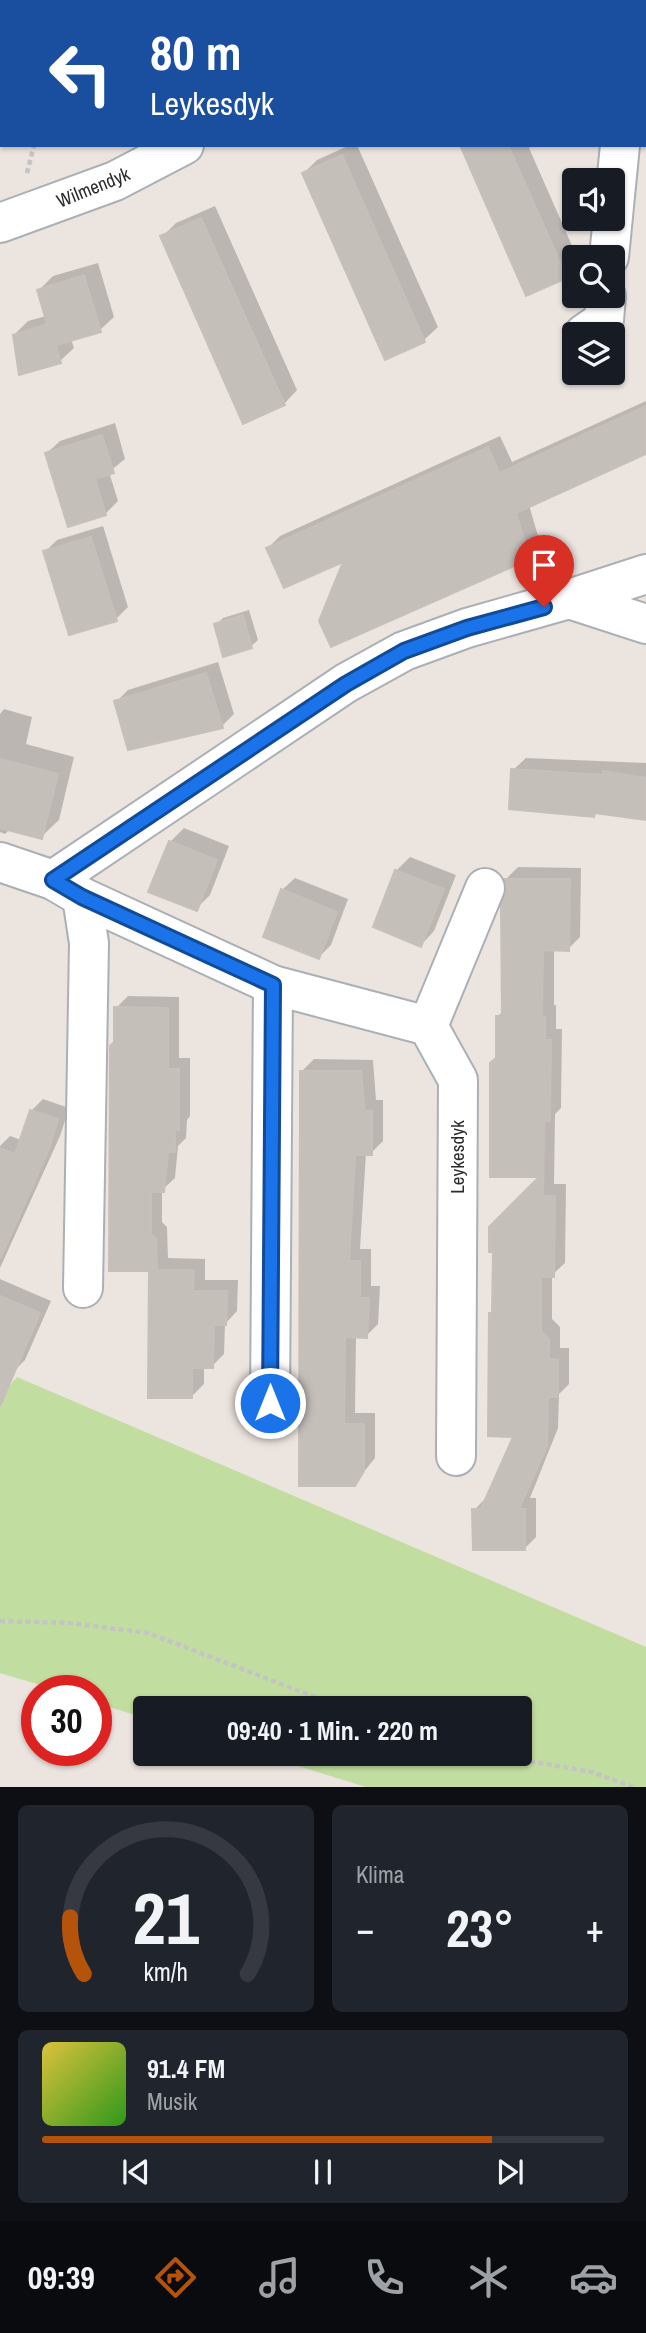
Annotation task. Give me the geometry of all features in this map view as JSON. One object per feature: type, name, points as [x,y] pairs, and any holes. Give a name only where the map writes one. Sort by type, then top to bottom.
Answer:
[{"type":"street","name":"Wilmendyk","points":[[0,223],[115,181],[180,147]]},
{"type":"street","points":[[611,245],[620,147]]},
{"type":"street","points":[[67,889],[346,684],[404,651],[467,628],[569,599],[646,573]]},
{"type":"street","points":[[569,599],[646,624]]},
{"type":"street","points":[[0,862],[67,889],[273,985],[428,1026],[485,888]]},
{"type":"street","points":[[67,889],[89,943],[83,1288]]},
{"type":"street","points":[[270,1403],[273,985]]},
{"type":"street","name":"Leykesdyk","points":[[428,1026],[458,1080],[456,1456]]},
{"type":"path","points":[[26,177],[34,147]]},
{"type":"path","points":[[0,1621],[71,1623],[148,1633],[313,1696]]},
{"type":"path","points":[[532,1762],[592,1772],[633,1787]]},
{"type":"green space","points":[[17,1377],[646,1647],[646,1787],[366,1787],[298,1766],[532,1766],[532,1696],[133,1696],[133,1714],[112,1708],[112,1675],[21,1675],[21,1679],[0,1673],[0,1396]]},
{"type":"building","points":[[461,147],[509,147],[562,267],[562,280],[526,296]]},
{"type":"building","points":[[342,155],[425,342],[385,360],[302,173]]},
{"type":"building","points":[[201,218],[285,405],[243,424],[160,236]]},
{"type":"building","points":[[84,275],[101,332],[56,345],[61,363],[19,375],[13,335],[47,324],[37,290]]},
{"type":"building","points":[[646,406],[646,454],[516,513],[530,559],[331,647],[319,621],[343,562],[284,588],[266,548],[488,447],[499,473]]},
{"type":"building","points":[[102,435],[114,473],[95,479],[106,515],[68,527],[45,453]]},
{"type":"building","points":[[91,537],[117,621],[69,635],[43,551]]},
{"type":"building","points":[[243,615],[252,648],[223,657],[214,624]]},
{"type":"building","points":[[206,673],[223,728],[128,750],[114,701]]},
{"type":"building","points":[[0,759],[58,774],[42,839],[0,828]]},
{"type":"building","points":[[511,769],[603,775],[603,771],[646,778],[646,820],[595,813],[594,817],[509,809]]},
{"type":"building","points":[[169,841],[217,860],[197,911],[148,892]]},
{"type":"building","points":[[395,870],[444,889],[421,947],[373,927]]},
{"type":"building","points":[[504,879],[570,879],[569,951],[543,950],[542,1017],[545,1017],[545,1040],[551,1040],[550,1121],[544,1121],[543,1196],[555,1196],[554,1277],[541,1277],[541,1331],[549,1339],[549,1359],[558,1360],[558,1397],[548,1397],[547,1446],[519,1509],[525,1509],[525,1550],[473,1550],[472,1509],[481,1509],[513,1437],[488,1436],[489,1313],[492,1313],[493,1252],[489,1252],[489,1227],[539,1177],[490,1177],[490,1063],[496,1058],[496,1016],[502,1016],[501,906],[507,886]]},
{"type":"building","points":[[281,889],[337,912],[319,959],[263,937]]},
{"type":"building","points":[[114,1007],[168,1008],[168,1069],[179,1069],[179,1130],[175,1130],[175,1152],[168,1152],[164,1192],[151,1192],[151,1234],[156,1239],[157,1270],[194,1270],[193,1291],[227,1291],[226,1325],[214,1325],[213,1368],[192,1368],[192,1398],[148,1398],[149,1271],[109,1271],[110,1046],[114,1042]]},
{"type":"building","points":[[300,1071],[361,1071],[365,1111],[372,1111],[372,1155],[355,1155],[349,1261],[360,1261],[360,1298],[369,1298],[367,1338],[345,1337],[344,1424],[364,1424],[364,1471],[355,1486],[299,1486]]},
{"type":"building","points":[[30,1110],[58,1119],[49,1149],[0,1259],[0,1148],[15,1154]]},
{"type":"building","points":[[0,1296],[40,1313],[0,1406]]},
{"type":"route","points":[[270,1403],[273,985],[82,897],[53,880],[346,684],[404,651],[467,628],[544,607]]}]
